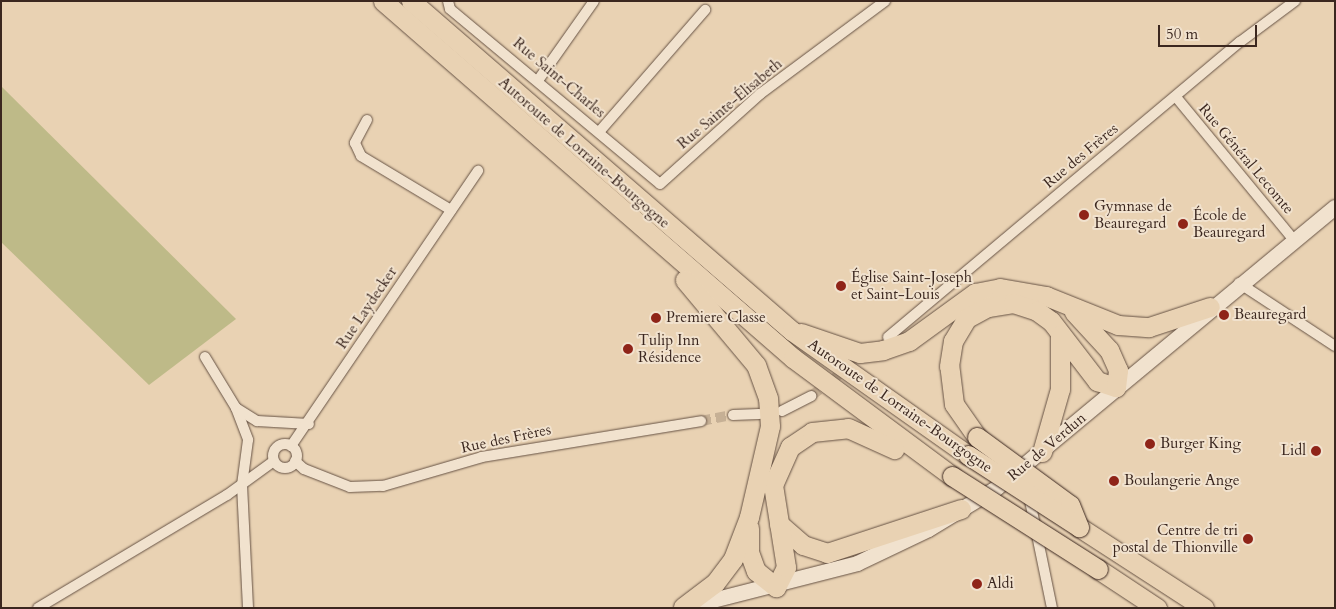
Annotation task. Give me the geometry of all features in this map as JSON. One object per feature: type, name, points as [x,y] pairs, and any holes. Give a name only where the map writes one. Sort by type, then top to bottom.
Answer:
[{"type":"highway","name":"Autoroute de Lorraine-Bourgogne","points":[[382,1],[792,358],[952,476],[1157,608]]},
{"type":"highway","name":"Autoroute de Lorraine-Bourgogne","points":[[411,1],[792,331],[968,455],[1204,608]]},
{"type":"highway","points":[[620,210],[736,336],[756,365],[768,398],[770,426],[749,517],[733,559],[716,584],[682,607]]},
{"type":"highway","points":[[792,331],[860,353],[908,341],[975,293],[1021,288],[1118,325],[1149,327],[1210,307]]},
{"type":"highway","points":[[1072,309],[1109,350],[1118,370],[1116,387],[1097,381],[1060,331],[1038,311],[1013,303],[988,306],[967,318],[953,341],[949,366],[954,404],[977,436],[1070,505],[1079,527]]},
{"type":"highway","points":[[1042,452],[1060,389],[1060,331]]},
{"type":"highway","points":[[749,517],[749,552],[756,571],[776,587],[786,567],[773,485],[779,466],[790,447],[812,432],[848,428],[952,476]]},
{"type":"highway","points":[[779,524],[802,545],[827,553],[961,509]]},
{"type":"main road","name":"Rue de Verdun","points":[[682,607],[776,587],[857,563],[961,509],[1020,471],[1210,307],[1335,207]]},
{"type":"street","name":"Rue Saint-Charles","points":[[448,1],[450,9],[539,79],[599,132],[705,10]]},
{"type":"street","points":[[539,79],[594,1]]},
{"type":"street","name":"Rue Sainte-Élisabeth","points":[[599,132],[660,184],[760,94],[884,1]]},
{"type":"street","name":"Rue des Frères","points":[[888,337],[1176,97],[1295,1]]},
{"type":"street","name":"Rue Général Lecomte","points":[[1176,97],[1294,240]]},
{"type":"street","points":[[367,120],[356,143],[361,156],[451,210]]},
{"type":"street","name":"Rue Laydecker","points":[[291,446],[309,424],[478,171]]},
{"type":"street","points":[[1239,283],[1335,346]]},
{"type":"street","points":[[206,357],[236,408],[248,440],[242,485],[248,608]]},
{"type":"street","points":[[782,411],[811,396]]},
{"type":"street","points":[[236,408],[257,421],[309,424]]},
{"type":"street","points":[[733,415],[759,414]]},
{"type":"street","name":"Rue des Frères","points":[[295,461],[312,473],[350,486],[383,486],[482,456],[701,421]]},
{"type":"street","points":[[38,608],[242,485],[274,461],[277,447],[291,446],[295,461],[286,468],[274,461]]},
{"type":"street","points":[[1020,471],[1030,501],[1052,608]]},
{"type":"street","points":[[1005,482],[1030,501]]},
{"type":"shaded area","points":[[1,86],[236,319],[149,385],[1,242]]},
{"type":"tunnel","points":[[811,396],[866,354]]},
{"type":"tunnel","points":[[701,421],[733,415]]},
{"type":"place","name":"Gymnase de Beauregard","points":[[1084,215]]},
{"type":"place","name":"École de Beauregard","points":[[1183,224]]},
{"type":"place","name":"Église Saint-Joseph et Saint-Louis","points":[[841,286]]},
{"type":"place","name":"Beauregard","points":[[1224,315]]},
{"type":"place","name":"Premiere Classe","points":[[656,318]]},
{"type":"place","name":"Tulip Inn Résidence","points":[[628,349]]},
{"type":"place","name":"Burger King","points":[[1150,444]]},
{"type":"place","name":"Lidl","points":[[1316,451]]},
{"type":"place","name":"Boulangerie Ange","points":[[1114,481]]},
{"type":"place","name":"Centre de tri postal de Thionville","points":[[1248,539]]},
{"type":"place","name":"Aldi","points":[[977,584]]}]
